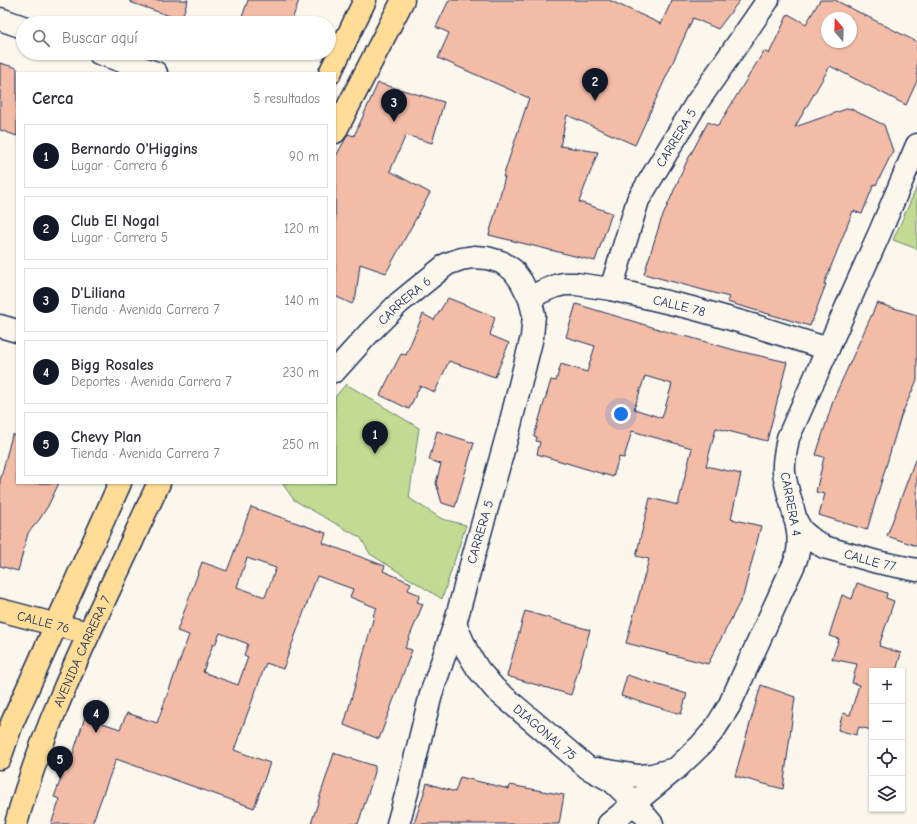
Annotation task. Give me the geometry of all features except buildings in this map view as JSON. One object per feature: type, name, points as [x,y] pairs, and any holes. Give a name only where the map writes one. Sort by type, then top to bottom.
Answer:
[{"type":"main road","points":[[330,72],[365,0]]},
{"type":"main road","points":[[336,130],[403,0]]},
{"type":"main road","points":[[0,758],[12,722],[120,484]]},
{"type":"main road","name":"AVENIDA CARRERA 7","points":[[16,824],[25,790],[49,722],[88,633],[159,484]]},
{"type":"main road","name":"CALLE 76","points":[[0,610],[88,633]]},
{"type":"street","name":"CARRERA 5","points":[[611,289],[638,200],[696,104],[768,0]]},
{"type":"street","points":[[0,19],[16,25]]},
{"type":"street","points":[[119,60],[153,72]]},
{"type":"street","name":"CARRERA 4","points":[[609,824],[678,767],[702,745],[714,730],[729,706],[796,561],[799,536],[784,472],[784,456],[788,438],[917,145]]},
{"type":"street","name":"CARRERA 6","points":[[336,370],[369,333],[399,303],[447,264],[461,259],[474,257],[487,258]]},
{"type":"street","name":"CARRERA 5","points":[[398,824],[431,694],[454,624],[505,443],[532,336],[534,315],[530,299],[521,281],[512,270],[501,262],[487,258]]},
{"type":"street","name":"CALLE 78","points":[[530,299],[541,292],[564,284],[576,284],[611,289],[692,308],[828,349]]},
{"type":"street","points":[[0,326],[16,331]]},
{"type":"street","name":"CALLE 77","points":[[795,519],[802,531],[824,547],[877,562],[917,570]]},
{"type":"street","points":[[796,561],[809,551],[824,547]]},
{"type":"street","name":"DIAGONAL 75","points":[[454,624],[467,651],[478,669],[495,689],[588,768],[612,781],[634,802],[652,824]]},
{"type":"street","points":[[588,768],[638,776],[664,773],[678,767]]},
{"type":"green space","points":[[917,187],[917,249],[893,240]]},
{"type":"green space","points":[[346,384],[419,428],[409,498],[442,519],[466,525],[442,599],[370,554],[361,538],[294,500],[283,484],[336,484],[336,396]]},
{"type":"place","name":"Club El Nogal","points":[[595,101]]},
{"type":"place","name":"D'Liliana","points":[[394,122]]},
{"type":"place","name":"Bernardo O'Higgins","points":[[375,454]]},
{"type":"place","name":"Bigg Rosales","points":[[96,733]]},
{"type":"place","name":"Chevy Plan","points":[[60,779]]}]
